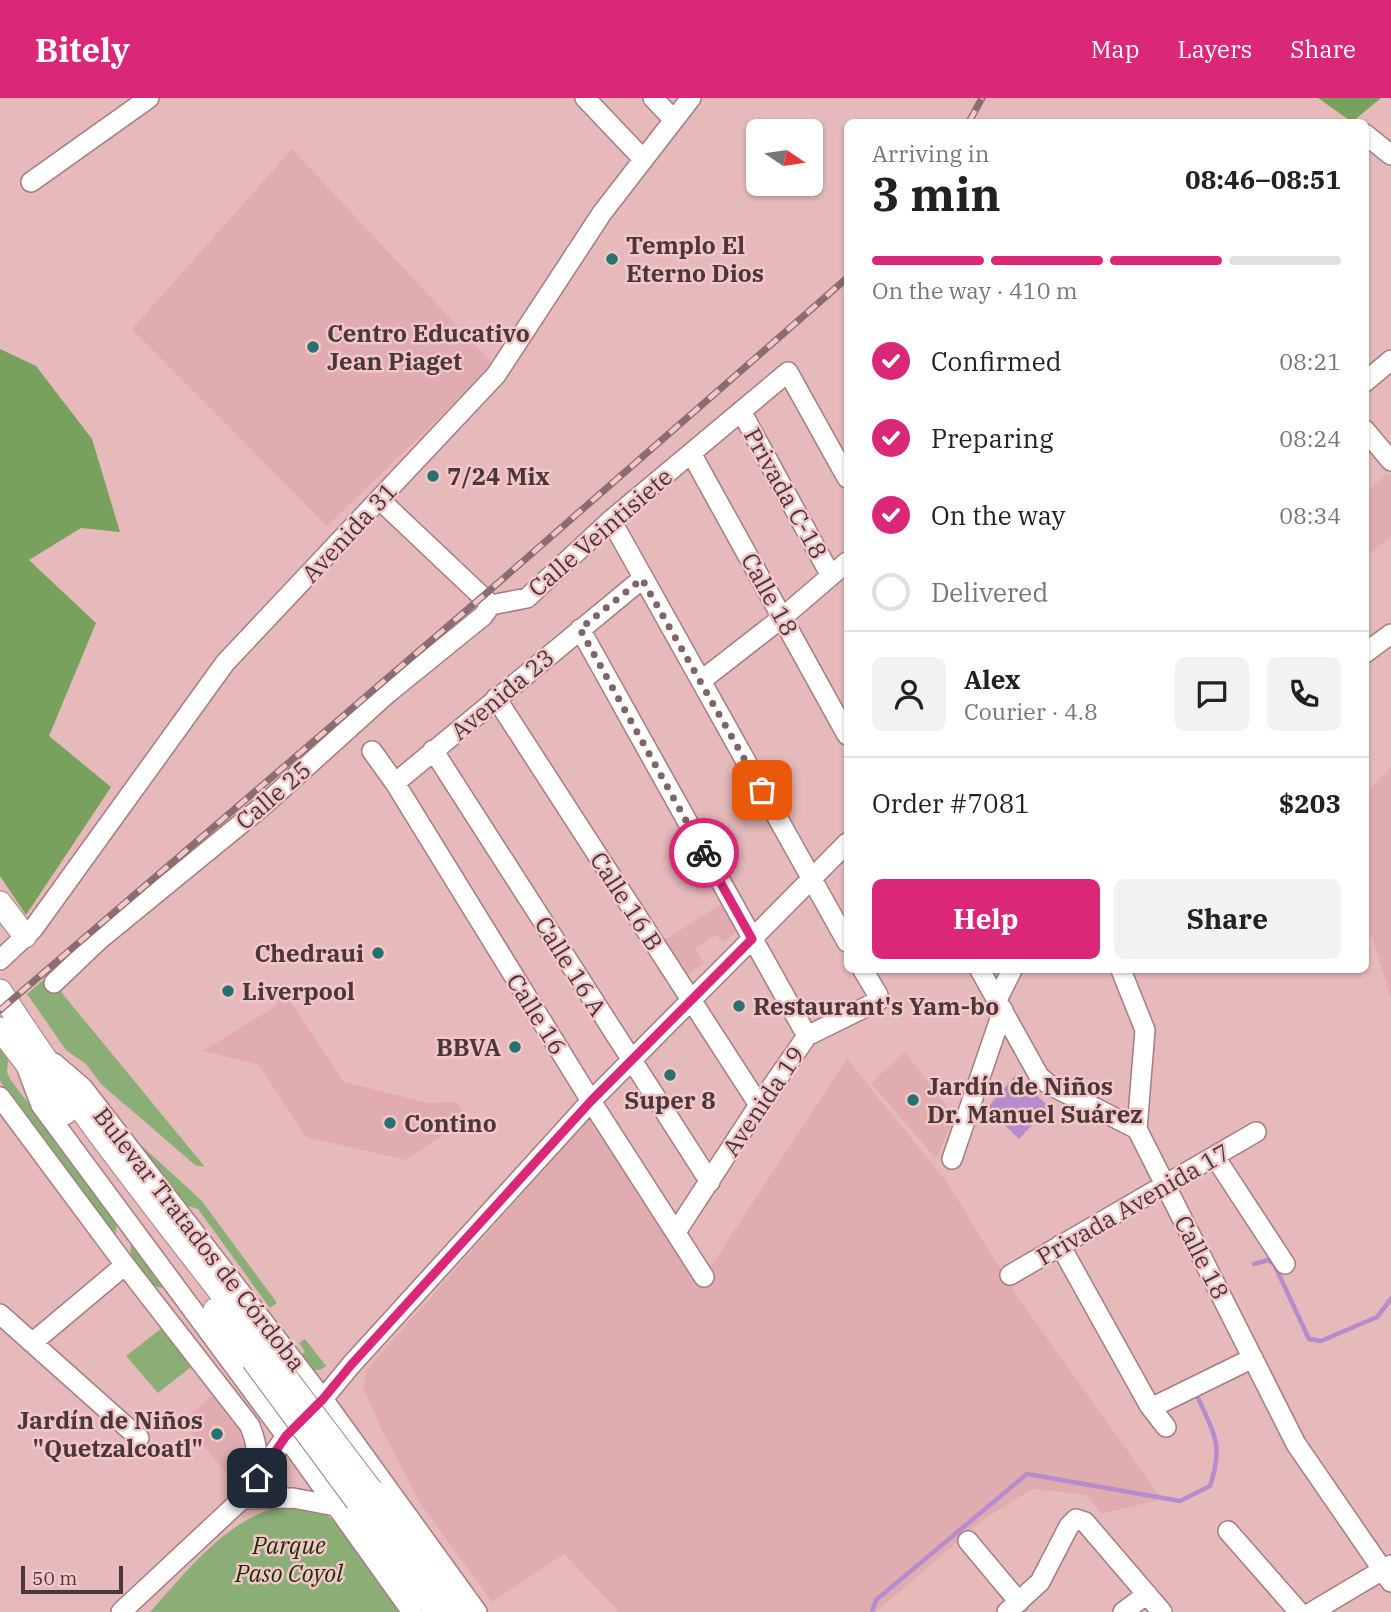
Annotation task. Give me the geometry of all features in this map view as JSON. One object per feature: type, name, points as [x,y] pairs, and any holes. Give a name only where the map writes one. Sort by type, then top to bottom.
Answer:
[{"type":"main road","points":[[0,903],[25,936]]},
{"type":"main road","name":"Bulevar Tratados de Córdoba","points":[[0,991],[29,1052],[259,1355],[354,1499],[436,1612]]},
{"type":"main road","name":"Bulevar Tratados de Córdoba","points":[[0,1029],[29,1052]]},
{"type":"main road","name":"Bulevar Tratados de Córdoba","points":[[354,1499],[460,1612]]},
{"type":"street","points":[[31,182],[149,98]]},
{"type":"street","points":[[585,98],[643,159]]},
{"type":"street","points":[[653,98],[673,119]]},
{"type":"street","name":"Avenida 31","points":[[1,960],[33,929],[225,663],[495,375],[603,213],[691,98]]},
{"type":"street","points":[[1369,137],[1391,155]]},
{"type":"street","points":[[1369,379],[1391,360]]},
{"type":"street","name":"Calle Veintisiete","points":[[491,606],[527,598],[611,520],[788,372],[844,473]]},
{"type":"street","name":"Privada C-18","points":[[741,411],[831,576]]},
{"type":"street","points":[[1369,435],[1391,461]]},
{"type":"street","name":"Calle 18","points":[[691,453],[844,729]]},
{"type":"street","points":[[380,500],[491,606]]},
{"type":"street","points":[[611,520],[844,937]]},
{"type":"street","points":[[702,680],[783,617],[844,565]]},
{"type":"street","name":"Avenida 23","points":[[395,783],[642,579]]},
{"type":"street","name":"Calle 25","points":[[54,983],[99,940],[264,805],[388,693],[483,616],[491,606]]},
{"type":"street","points":[[580,629],[807,1036]]},
{"type":"street","points":[[1369,650],[1391,634]]},
{"type":"street","name":"Calle 16 B","points":[[496,698],[758,1105]]},
{"type":"street","name":"Calle 16 A","points":[[433,750],[710,1182]]},
{"type":"street","name":"Calle 16","points":[[372,751],[395,783],[591,1101],[704,1277]]},
{"type":"street","points":[[121,1612],[242,1499],[291,1444],[351,1365],[591,1101],[844,846]]},
{"type":"street","name":"Avenida 19","points":[[676,1232],[758,1105],[807,1036],[878,1001],[878,995],[865,973]]},
{"type":"street","points":[[982,973],[1040,1076],[1048,1084],[1137,1129],[1145,1030],[1122,973]]},
{"type":"street","points":[[952,1159],[1011,973]]},
{"type":"street","name":"Bulevar Tratados de Córdoba","points":[[29,1052],[41,1105],[291,1444],[354,1499],[412,1612]]},
{"type":"street","name":"Bulevar Tratados de Córdoba","points":[[29,1052],[83,1088],[323,1399],[477,1612]]},
{"type":"street","points":[[0,1097],[125,1265],[250,1426],[258,1445],[258,1456],[242,1499]]},
{"type":"street","name":"Calle 18","points":[[1137,1129],[1296,1444],[1388,1573]]},
{"type":"street","name":"Privada Avenida 17","points":[[1010,1275],[1256,1132]]},
{"type":"street","points":[[1215,1157],[1285,1264]]},
{"type":"street","points":[[32,1343],[125,1265],[128,1223]]},
{"type":"street","points":[[1060,1245],[1149,1405],[1166,1427]]},
{"type":"street","points":[[153,1300],[182,1298]]},
{"type":"street","points":[[0,1314],[139,1438]]},
{"type":"street","points":[[1149,1405],[1157,1405],[1253,1358]]},
{"type":"street","points":[[242,1499],[354,1499]]},
{"type":"street","points":[[968,1541],[1013,1607],[1040,1582],[1069,1526],[1076,1519],[1085,1522],[1162,1612]]},
{"type":"street","points":[[1228,1531],[1299,1612]]},
{"type":"street","points":[[1312,1612],[1388,1573]]},
{"type":"street","points":[[1123,1612],[1147,1594]]},
{"type":"shaded area","name":"Centro Educativo Jean Piaget","points":[[292,149],[494,365],[327,526],[132,329]]},
{"type":"shaded area","points":[[1389,473],[1391,536],[1369,555],[1369,490]]},
{"type":"shaded area","points":[[1391,766],[1391,999],[1372,936],[1369,937],[1369,791]]},
{"type":"shaded area","points":[[721,904],[737,931],[723,943],[716,934],[695,949],[704,963],[685,977],[663,941]]},
{"type":"shaded area","points":[[280,986],[344,1082],[429,1103],[457,1102],[467,1119],[406,1160],[306,1137],[259,1065],[203,1051],[276,1006]]},
{"type":"shaded area","name":"Jardín de Niños Dr. Manuel Suárez","points":[[905,1052],[954,1116],[936,1159],[871,1083]]},
{"type":"shaded area","points":[[847,1059],[946,1181],[1019,1299],[1162,1499],[1101,1514],[1087,1495],[1032,1489],[984,1519],[876,1612],[619,1612],[564,1554],[492,1602],[420,1503],[363,1387],[367,1369],[593,1114],[704,1277]]},
{"type":"shaded area","points":[[1016,1075],[1049,1107],[1019,1139],[987,1108]]},
{"type":"shaded area","name":"Jardín de Niños \"Quetzalcoatl\"","points":[[212,1396],[252,1447],[250,1457],[230,1477],[182,1421]]},
{"type":"green space","points":[[1318,98],[1381,98],[1356,119],[1348,119]]},
{"type":"green space","points":[[0,349],[36,366],[92,439],[120,532],[81,528],[29,560],[96,623],[49,736],[111,787],[26,915],[0,876]]},
{"type":"green space","points":[[48,976],[205,1167],[195,1165],[101,1084],[86,1064],[66,1050],[27,994]]},
{"type":"green space","points":[[0,1049],[8,1060],[7,1072],[10,1079],[117,1222],[115,1237],[0,1081]]},
{"type":"green space","points":[[133,1138],[201,1200],[277,1303],[270,1308],[198,1209],[185,1205]]},
{"type":"green space","points":[[131,1242],[165,1288],[150,1286],[130,1260]]},
{"type":"green space","points":[[162,1328],[192,1366],[158,1393],[126,1356]]},
{"type":"green space","points":[[305,1339],[326,1366],[320,1370],[310,1370],[300,1356],[305,1352],[299,1343]]},
{"type":"green space","name":"Parque Paso Coyol","points":[[290,1504],[324,1512],[340,1527],[402,1612],[150,1612],[195,1562],[229,1532],[248,1519]]},
{"type":"waterway","points":[[1254,1264],[1268,1260],[1274,1264],[1309,1339],[1321,1341],[1377,1317],[1391,1299]]},
{"type":"waterway","points":[[872,1612],[876,1600],[1027,1474],[1180,1501],[1210,1486],[1216,1447],[1211,1427],[1195,1391]]},
{"type":"railway","points":[[971,119],[982,98]]},
{"type":"railway","points":[[0,1010],[482,597],[844,281]]},
{"type":"way so far","points":[[704,853],[580,629],[642,579],[702,680],[762,790]]},
{"type":"place","name":"Templo El Eterno Dios","points":[[612,259]]},
{"type":"place","name":"Centro Educativo Jean Piaget","points":[[313,347]]},
{"type":"place","name":"7/24 Mix","points":[[433,476]]},
{"type":"place","name":"Chedraui","points":[[378,953]]},
{"type":"place","name":"Liverpool","points":[[228,991]]},
{"type":"place","name":"Restaurant's Yam-bo","points":[[739,1006]]},
{"type":"place","name":"BBVA","points":[[515,1047]]},
{"type":"place","name":"Super 8","points":[[670,1075]]},
{"type":"place","name":"Jardín de Niños Dr. Manuel Suárez","points":[[913,1100]]},
{"type":"place","name":"Contino","points":[[390,1123]]},
{"type":"place","name":"Jardín de Niños \"Quetzalcoatl\"","points":[[217,1434]]},
{"type":"route","points":[[257,1478],[286,1436],[323,1399],[591,1101],[752,939],[704,853]]}]
